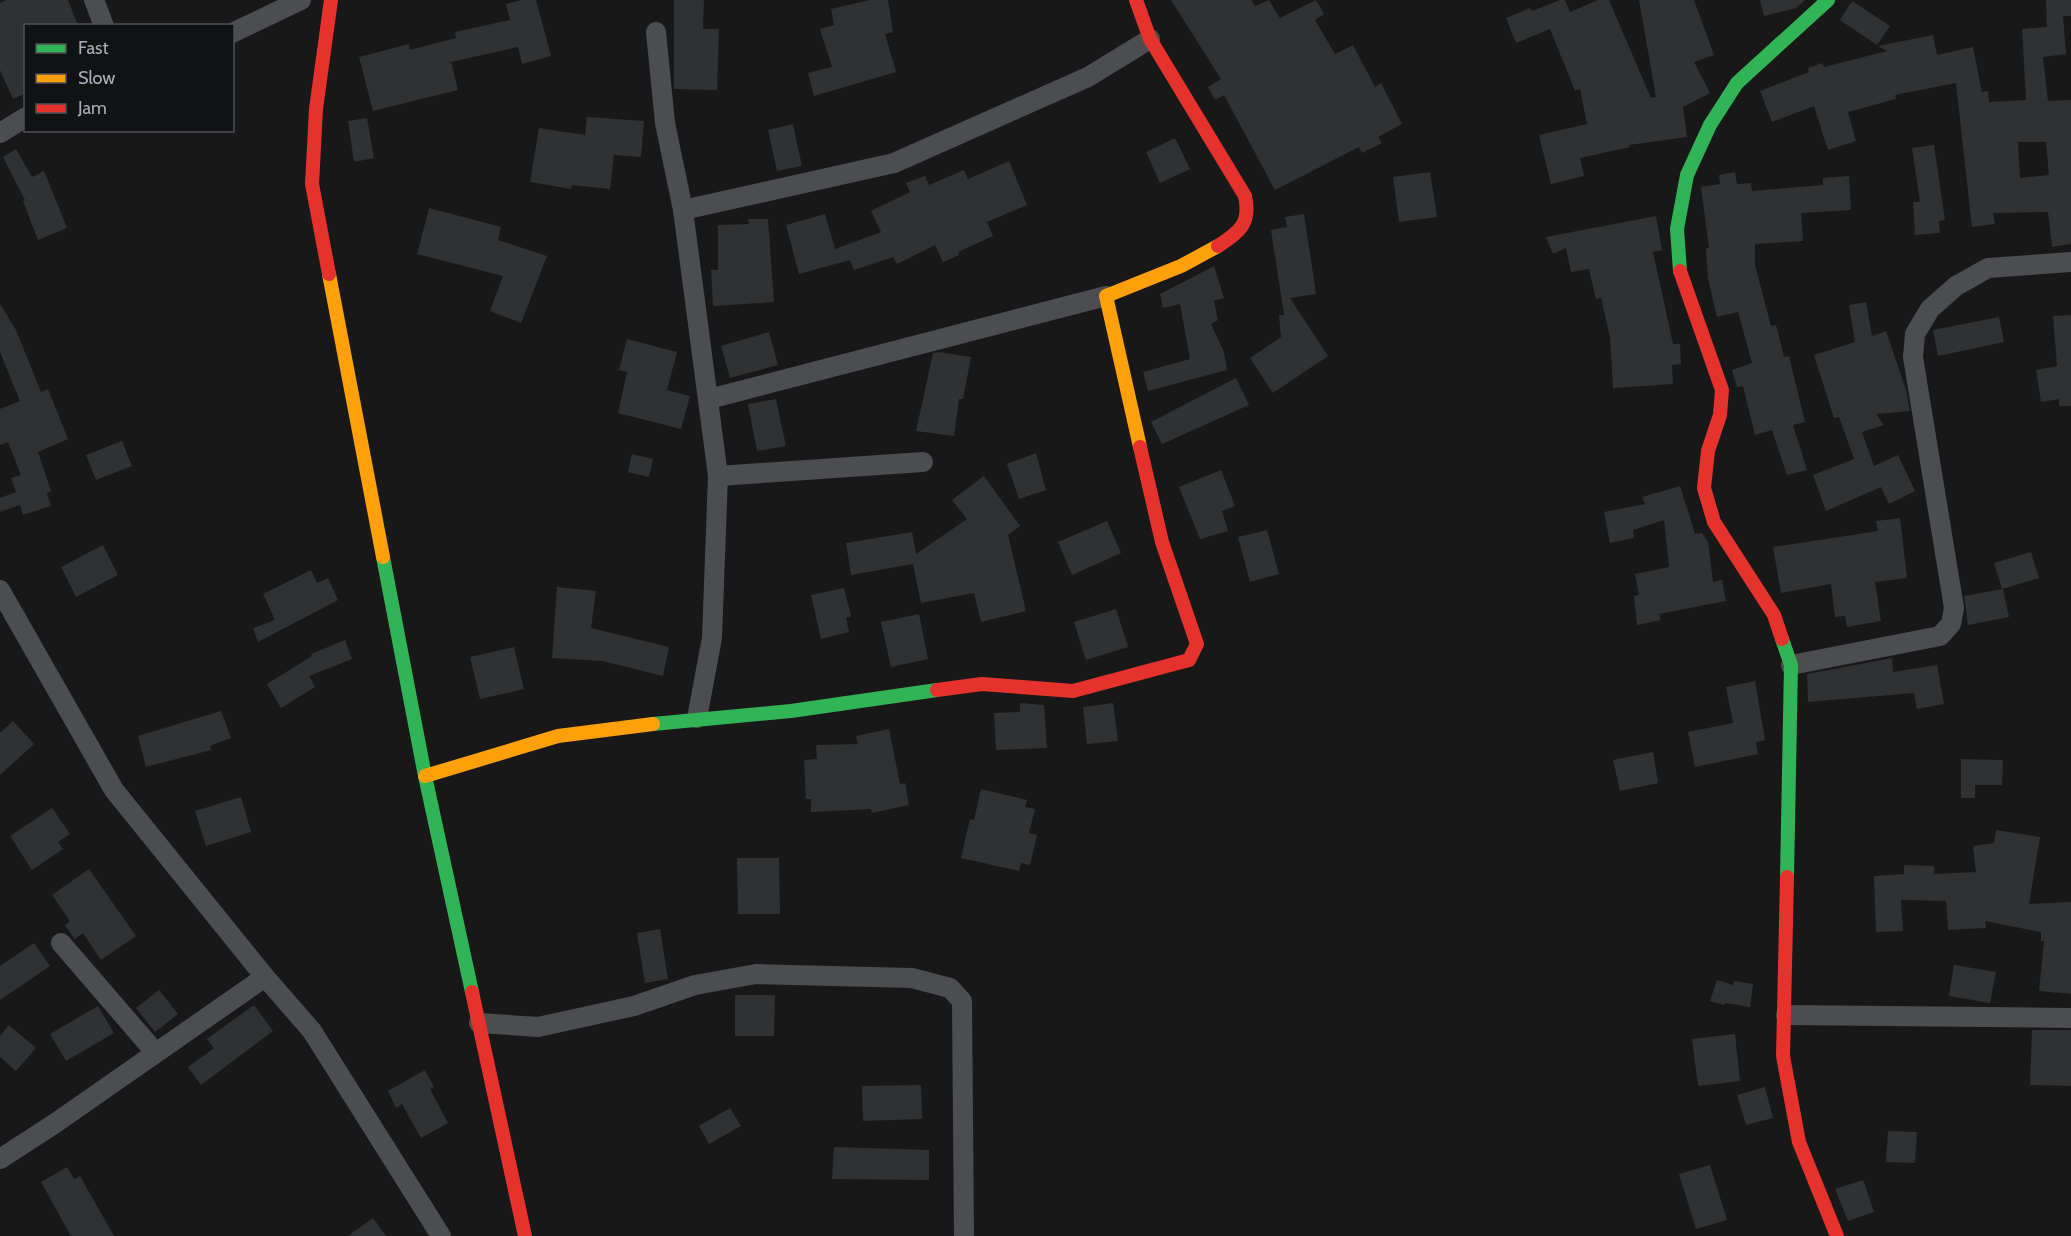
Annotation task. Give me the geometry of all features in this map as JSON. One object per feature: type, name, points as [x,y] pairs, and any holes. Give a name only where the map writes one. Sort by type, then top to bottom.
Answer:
[{"type":"street","points":[[94,0],[103,24]]},
{"type":"street","points":[[234,32],[301,0]]},
{"type":"street","points":[[331,0],[316,110],[312,184],[425,776],[525,1236]]},
{"type":"street","points":[[709,399],[1106,296],[1176,269],[1236,234],[1245,224],[1249,213],[1245,196],[1150,39],[1136,0]]},
{"type":"street","points":[[1828,0],[1737,83],[1710,125],[1687,175],[1677,229],[1678,266],[1722,390],[1720,415],[1708,451],[1704,488],[1714,522],[1774,615],[1791,665],[1786,1014],[1783,1056],[1799,1142],[1837,1236]]},
{"type":"street","points":[[656,32],[665,123],[683,210],[709,399],[717,476],[712,638],[697,718]]},
{"type":"street","points":[[683,210],[894,163],[1088,77],[1150,39]]},
{"type":"street","points":[[0,134],[24,118]]},
{"type":"street","points":[[1791,665],[1940,636],[1951,624],[1954,608],[1913,357],[1915,334],[1930,309],[1956,286],[1988,268],[2071,262]]},
{"type":"street","points":[[425,776],[558,736],[697,718],[791,711],[982,684],[1073,691],[1189,660],[1197,644],[1162,542],[1106,296]]},
{"type":"street","points":[[717,476],[922,462]]},
{"type":"street","points":[[0,590],[114,790],[265,977],[312,1031],[441,1236]]},
{"type":"street","points":[[60,943],[155,1052]]},
{"type":"street","points":[[479,1023],[538,1028],[634,1006],[695,985],[756,974],[912,978],[950,988],[962,1001],[964,1236]]},
{"type":"street","points":[[0,1159],[265,977]]},
{"type":"street","points":[[1786,1014],[2071,1018]]},
{"type":"building","points":[[6,0],[68,0],[77,24],[24,24],[24,94],[13,99],[0,70],[0,3]]},
{"type":"building","points":[[522,0],[536,0],[551,56],[522,64],[518,47],[451,62],[458,90],[373,111],[359,57],[409,44],[410,50],[456,38],[455,32],[510,20],[506,4]]},
{"type":"building","points":[[674,0],[704,0],[703,29],[719,29],[717,90],[674,89]]},
{"type":"building","points":[[870,0],[888,0],[893,32],[885,34],[896,72],[814,96],[808,73],[832,67],[820,29],[834,25],[831,9]]},
{"type":"building","points":[[1171,0],[1251,0],[1255,6],[1269,0],[1280,18],[1316,0],[1324,14],[1315,20],[1335,54],[1353,45],[1375,87],[1381,83],[1402,124],[1378,137],[1382,143],[1362,153],[1359,147],[1275,190],[1224,95],[1215,100],[1208,87],[1221,79]]},
{"type":"building","points":[[1565,0],[1570,12],[1598,0],[1609,0],[1651,98],[1656,97],[1639,0],[1694,0],[1714,55],[1694,62],[1710,93],[1683,107],[1687,137],[1629,145],[1630,147],[1580,158],[1584,176],[1551,184],[1539,135],[1587,124],[1580,89],[1575,91],[1550,29],[1516,43],[1506,18],[1530,8],[1532,11]]},
{"type":"building","points":[[1760,0],[1805,0],[1796,8],[1764,16]]},
{"type":"building","points":[[2046,0],[2071,0],[2071,16],[2063,16],[2066,54],[2043,57],[2048,101],[2071,100],[2071,244],[2052,247],[2048,212],[1993,213],[1995,224],[1972,227],[1956,83],[1895,95],[1896,99],[1848,112],[1856,141],[1828,150],[1814,106],[1772,122],[1760,91],[1809,72],[1808,68],[1822,63],[1824,67],[1887,51],[1878,46],[1933,35],[1937,55],[1973,47],[1982,92],[1988,91],[1989,102],[2026,100],[2022,29],[2047,27]],"holes":[[[2018,142],[2046,142],[2049,175],[2020,178]]]},
{"type":"building","points":[[1852,1],[1890,26],[1877,45],[1840,20]]},
{"type":"building","points":[[587,117],[644,121],[641,157],[614,155],[610,189],[572,185],[571,189],[530,182],[539,128],[585,135]]},
{"type":"building","points":[[367,118],[374,158],[354,162],[348,121]]},
{"type":"building","points":[[793,124],[802,166],[777,171],[768,130]]},
{"type":"building","points":[[1175,138],[1190,169],[1160,183],[1146,152]]},
{"type":"building","points":[[1934,145],[1945,220],[1939,221],[1940,233],[1915,235],[1913,202],[1920,202],[1912,148]]},
{"type":"building","points":[[16,149],[32,177],[44,171],[67,228],[38,240],[23,201],[25,200],[3,157]]},
{"type":"building","points":[[1009,161],[1027,205],[987,222],[993,236],[958,252],[959,255],[943,262],[935,245],[897,264],[893,257],[854,270],[850,260],[799,274],[786,225],[825,214],[835,249],[881,232],[871,211],[910,192],[906,183],[925,176],[929,185],[964,170],[968,179]]},
{"type":"building","points":[[1430,172],[1437,217],[1399,222],[1393,177]]},
{"type":"building","points":[[1735,172],[1737,184],[1751,183],[1752,191],[1823,185],[1823,178],[1849,176],[1851,210],[1801,213],[1803,241],[1755,244],[1755,265],[1771,326],[1776,325],[1784,357],[1789,356],[1805,422],[1793,425],[1807,470],[1787,475],[1772,430],[1755,435],[1743,386],[1737,387],[1732,370],[1752,363],[1738,312],[1717,317],[1708,279],[1706,248],[1709,248],[1701,187],[1720,184],[1719,175]]},
{"type":"building","points":[[429,208],[501,227],[498,240],[547,256],[521,323],[490,311],[503,276],[417,254]]},
{"type":"building","points":[[1304,214],[1316,294],[1290,298],[1328,356],[1273,393],[1250,358],[1281,337],[1279,315],[1284,315],[1271,230],[1287,227],[1285,217]]},
{"type":"building","points":[[1656,216],[1662,250],[1653,252],[1673,344],[1680,344],[1681,364],[1672,365],[1673,384],[1613,388],[1610,337],[1601,298],[1596,299],[1589,269],[1571,272],[1566,248],[1553,254],[1546,237]]},
{"type":"building","points":[[748,219],[768,219],[774,302],[713,306],[711,270],[718,270],[718,225],[749,224]]},
{"type":"building","points":[[1214,266],[1224,298],[1214,301],[1218,320],[1211,324],[1224,352],[1227,370],[1148,391],[1143,372],[1190,359],[1180,304],[1163,308],[1160,294]]},
{"type":"building","points":[[1866,302],[1872,336],[1886,331],[1906,390],[1910,411],[1876,414],[1884,425],[1862,432],[1874,466],[1898,455],[1915,491],[1889,504],[1881,487],[1826,511],[1813,475],[1854,459],[1839,417],[1834,418],[1814,355],[1855,342],[1849,305]]},
{"type":"building","points":[[0,304],[16,330],[41,392],[48,389],[68,439],[38,452],[51,491],[47,493],[51,506],[23,515],[20,505],[0,512],[0,498],[16,492],[11,478],[21,475],[8,442],[0,445],[0,409],[20,401],[0,352]]},
{"type":"building","points":[[2071,315],[2071,406],[2059,406],[2059,399],[2041,402],[2036,370],[2057,366],[2053,316]]},
{"type":"building","points":[[1999,317],[2004,342],[1938,356],[1933,330]]},
{"type":"building","points":[[769,332],[778,365],[730,378],[721,346]]},
{"type":"building","points":[[627,339],[677,352],[667,390],[690,396],[681,429],[618,413],[627,372],[619,370]]},
{"type":"building","points":[[933,353],[971,357],[963,399],[959,399],[954,436],[916,431]]},
{"type":"building","points":[[1236,378],[1249,405],[1162,444],[1151,422]]},
{"type":"building","points":[[776,399],[786,446],[757,451],[748,404]]},
{"type":"building","points":[[122,441],[132,466],[96,480],[86,455]]},
{"type":"building","points":[[1036,453],[1046,490],[1019,499],[1007,464]]},
{"type":"building","points":[[632,454],[653,459],[649,477],[628,472]]},
{"type":"building","points":[[1221,470],[1235,506],[1222,511],[1228,531],[1200,539],[1179,487]]},
{"type":"building","points":[[984,476],[1020,526],[1008,535],[1026,611],[981,622],[974,593],[921,603],[913,564],[851,575],[846,543],[912,532],[916,554],[967,519],[952,500]]},
{"type":"building","points":[[1680,486],[1695,534],[1702,533],[1708,542],[1713,582],[1722,580],[1726,601],[1659,614],[1661,620],[1637,625],[1634,596],[1639,595],[1635,574],[1669,567],[1664,520],[1633,530],[1634,538],[1610,543],[1604,512],[1645,504],[1642,497]]},
{"type":"building","points":[[1900,518],[1907,578],[1875,582],[1881,621],[1847,627],[1845,616],[1835,617],[1831,584],[1781,593],[1773,547],[1878,531],[1876,521]]},
{"type":"building","points":[[1107,521],[1121,553],[1072,575],[1058,542]]},
{"type":"building","points":[[1267,530],[1279,574],[1250,582],[1238,537]]},
{"type":"building","points":[[103,545],[118,575],[76,597],[61,567]]},
{"type":"building","points":[[2031,552],[2039,578],[2002,589],[1994,563]]},
{"type":"building","points":[[311,570],[317,583],[328,578],[338,600],[258,642],[253,628],[275,620],[263,594]]},
{"type":"building","points":[[557,587],[596,591],[591,628],[669,647],[663,676],[602,661],[552,658]]},
{"type":"building","points":[[844,588],[851,616],[846,618],[849,632],[821,639],[811,595]]},
{"type":"building","points":[[2003,589],[2009,617],[1968,625],[1964,596]]},
{"type":"building","points":[[1116,609],[1128,647],[1086,660],[1074,622]]},
{"type":"building","points":[[919,614],[928,659],[891,667],[881,622]]},
{"type":"building","points":[[345,640],[352,659],[309,676],[315,687],[281,708],[267,684],[312,656],[311,654]]},
{"type":"building","points":[[514,647],[524,689],[480,699],[470,657]]},
{"type":"building","points":[[1892,658],[1893,672],[1937,665],[1944,704],[1917,709],[1914,693],[1808,702],[1807,674]]},
{"type":"building","points":[[1755,681],[1765,740],[1756,742],[1758,754],[1695,767],[1688,732],[1733,723],[1726,687]]},
{"type":"building","points":[[1020,703],[1044,705],[1047,748],[996,750],[994,713],[1020,712]]},
{"type":"building","points":[[1113,703],[1118,741],[1087,744],[1083,707]]},
{"type":"building","points":[[221,711],[231,738],[210,746],[211,750],[146,767],[138,736]]},
{"type":"building","points":[[13,721],[34,744],[0,775],[0,733]]},
{"type":"building","points":[[889,729],[900,784],[905,783],[909,805],[872,813],[871,809],[811,812],[811,799],[806,799],[804,760],[817,759],[816,745],[858,744],[856,736]]},
{"type":"building","points":[[1653,752],[1658,783],[1620,791],[1613,760]]},
{"type":"building","points":[[1961,759],[2003,760],[2002,785],[1975,785],[1975,798],[1961,798]]},
{"type":"building","points":[[981,789],[1027,800],[1025,807],[1035,809],[1029,833],[1037,835],[1030,865],[1021,863],[1019,871],[961,858],[970,819],[974,820]]},
{"type":"building","points":[[241,797],[251,832],[206,846],[195,811]]},
{"type":"building","points":[[52,808],[70,834],[58,842],[63,849],[32,870],[10,836]]},
{"type":"building","points":[[1996,830],[2040,837],[2029,904],[2071,902],[2071,994],[2039,991],[2044,941],[2041,941],[2041,932],[1985,921],[1986,928],[1948,930],[1946,901],[1901,900],[1903,931],[1876,932],[1874,876],[1904,874],[1904,865],[1934,866],[1934,874],[1976,872],[1973,846],[1994,843]]},
{"type":"building","points":[[737,858],[779,858],[780,914],[738,914]]},
{"type":"building","points":[[89,869],[136,936],[101,960],[83,933],[75,939],[65,926],[70,921],[52,895]]},
{"type":"building","points":[[660,929],[668,979],[645,983],[637,933]]},
{"type":"building","points":[[34,943],[50,966],[0,1000],[0,966]]},
{"type":"building","points":[[1954,965],[1996,972],[1990,1003],[1949,996]]},
{"type":"building","points":[[1717,980],[1733,985],[1734,981],[1753,984],[1750,1007],[1725,1003],[1724,1005],[1710,1001]]},
{"type":"building","points":[[159,990],[178,1014],[155,1032],[136,1008]]},
{"type":"building","points":[[735,995],[775,995],[774,1036],[735,1036]]},
{"type":"building","points":[[254,1005],[273,1031],[201,1085],[188,1067],[214,1048],[207,1039]]},
{"type":"building","points":[[98,1006],[114,1033],[66,1061],[50,1034]]},
{"type":"building","points":[[9,1025],[36,1048],[16,1071],[0,1057],[0,1036]]},
{"type":"building","points":[[2032,1030],[2071,1030],[2071,1086],[2030,1085]]},
{"type":"building","points":[[1735,1034],[1740,1081],[1698,1086],[1692,1039]]},
{"type":"building","points":[[425,1070],[434,1087],[430,1089],[448,1123],[421,1138],[402,1104],[396,1108],[388,1091]]},
{"type":"building","points":[[921,1085],[922,1119],[863,1121],[862,1086]]},
{"type":"building","points":[[1765,1087],[1773,1118],[1746,1125],[1737,1095]]},
{"type":"building","points":[[730,1108],[741,1126],[709,1144],[699,1126]]},
{"type":"building","points":[[1888,1131],[1917,1132],[1915,1163],[1886,1162]]},
{"type":"building","points":[[834,1147],[929,1150],[929,1180],[832,1179]]},
{"type":"building","points":[[1710,1165],[1727,1220],[1696,1229],[1679,1174]]},
{"type":"building","points":[[67,1167],[74,1179],[80,1176],[114,1236],[71,1236],[41,1182]]},
{"type":"building","points":[[1863,1180],[1874,1212],[1848,1221],[1835,1189]]},
{"type":"building","points":[[373,1218],[386,1236],[348,1236]]},
{"type":"traffic: fast","points":[[1680,271],[1677,229],[1687,175],[1710,125],[1737,83],[1828,0]]},
{"type":"traffic: fast","points":[[383,557],[425,776],[472,992]]},
{"type":"traffic: fast","points":[[1782,639],[1791,665],[1787,877]]},
{"type":"traffic: fast","points":[[653,724],[791,711],[937,690]]},
{"type":"traffic: slow","points":[[1140,447],[1106,296],[1181,266],[1218,246]]},
{"type":"traffic: slow","points":[[329,274],[383,557]]},
{"type":"traffic: slow","points":[[425,776],[558,736],[653,724]]},
{"type":"traffic: jam","points":[[329,274],[312,184],[316,109],[331,0]]},
{"type":"traffic: jam","points":[[1136,0],[1150,39],[1245,196],[1246,213],[1242,226],[1218,246]]},
{"type":"traffic: jam","points":[[1680,271],[1722,390],[1720,415],[1708,451],[1704,488],[1714,522],[1774,615],[1782,639]]},
{"type":"traffic: jam","points":[[937,690],[982,684],[1073,691],[1189,660],[1197,644],[1162,542],[1140,447]]},
{"type":"traffic: jam","points":[[1787,877],[1783,1056],[1799,1142],[1837,1236]]},
{"type":"traffic: jam","points":[[472,992],[525,1236]]}]
